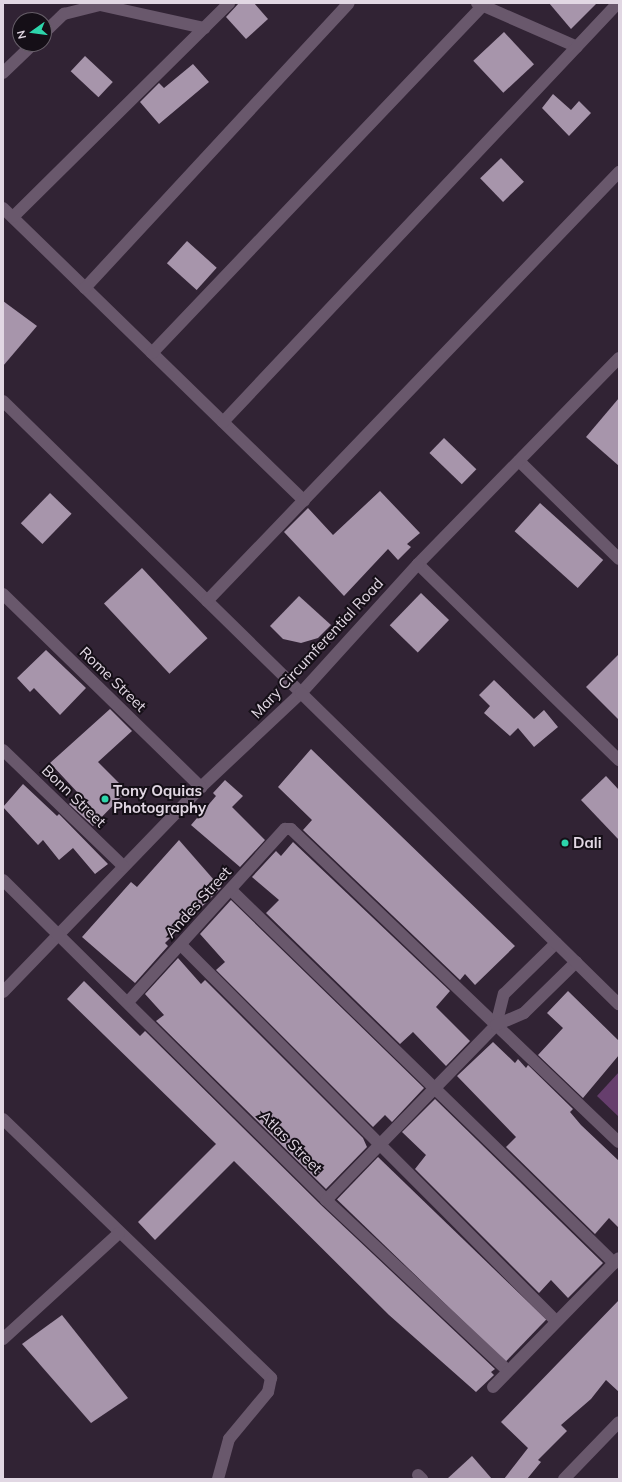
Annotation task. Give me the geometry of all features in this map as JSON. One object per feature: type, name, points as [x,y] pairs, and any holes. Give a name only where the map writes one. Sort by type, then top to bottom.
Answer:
[{"type":"street","points":[[13,217],[229,3]]},
{"type":"street","points":[[85,288],[349,3]]},
{"type":"street","points":[[222,422],[618,3]]},
{"type":"street","points":[[152,353],[480,4],[577,47]]},
{"type":"street","points":[[52,25],[64,14],[100,5],[204,28]]},
{"type":"street","points":[[3,73],[25,52]]},
{"type":"street","points":[[207,601],[619,172]]},
{"type":"street","points":[[3,208],[304,501]]},
{"type":"street","name":"Mary Circumferential Road","points":[[3,992],[57,934],[201,787],[301,693],[418,564],[619,358]]},
{"type":"street","points":[[3,401],[619,1004]]},
{"type":"street","points":[[519,461],[619,559]]},
{"type":"street","points":[[418,564],[618,758]]},
{"type":"street","name":"Rome Street","points":[[3,594],[201,787]]},
{"type":"street","name":"Bonn Street","points":[[3,750],[123,866]]},
{"type":"street","name":"Andes Street","points":[[128,1002],[285,830],[293,830],[496,1025]]},
{"type":"street","name":"Atlas Street","points":[[3,880],[128,1002],[326,1200],[507,1370]]},
{"type":"street","points":[[231,890],[435,1088],[617,1261],[556,1320],[507,1370],[493,1387]]},
{"type":"street","points":[[496,1025],[504,994],[556,943]]},
{"type":"street","points":[[181,945],[380,1146],[556,1320]]},
{"type":"street","points":[[326,1200],[496,1025],[524,1013],[576,962]]},
{"type":"street","points":[[496,1025],[619,1142]]},
{"type":"street","points":[[3,1119],[119,1233],[271,1378],[268,1392],[227,1443],[218,1479]]},
{"type":"street","points":[[3,1339],[119,1233]]},
{"type":"street","points":[[564,1479],[619,1422]]},
{"type":"shaded area","points":[[619,1072],[619,1117],[597,1096]]},
{"type":"building","points":[[239,3],[254,3],[268,19],[246,39],[226,17]]},
{"type":"building","points":[[549,3],[597,3],[571,29]]},
{"type":"building","points":[[504,32],[534,64],[503,93],[473,61]]},
{"type":"building","points":[[85,56],[113,82],[98,97],[71,71]]},
{"type":"building","points":[[193,64],[209,82],[159,124],[140,102],[159,83],[164,88]]},
{"type":"building","points":[[553,94],[571,110],[579,101],[591,113],[569,136],[542,108]]},
{"type":"building","points":[[501,158],[524,182],[503,202],[480,178]]},
{"type":"building","points":[[187,241],[217,268],[197,290],[167,263]]},
{"type":"building","points":[[3,301],[37,326],[3,366]]},
{"type":"building","points":[[619,398],[619,466],[586,437]]},
{"type":"building","points":[[444,438],[476,469],[462,484],[429,453]]},
{"type":"building","points":[[380,491],[420,533],[407,544],[411,547],[398,560],[388,549],[344,596],[284,532],[308,508],[333,535]]},
{"type":"building","points":[[50,493],[72,514],[42,544],[21,523]]},
{"type":"building","points":[[540,503],[603,560],[578,588],[515,531]]},
{"type":"building","points":[[142,568],[207,638],[169,674],[104,603]]},
{"type":"building","points":[[421,593],[449,620],[418,652],[390,625]]},
{"type":"building","points":[[299,596],[331,625],[318,638],[301,643],[283,639],[270,626]]},
{"type":"building","points":[[46,650],[86,688],[60,715],[34,688],[30,692],[17,678]]},
{"type":"building","points":[[619,654],[619,720],[586,687]]},
{"type":"building","points":[[494,680],[534,719],[544,710],[558,727],[534,747],[518,728],[510,736],[484,713],[490,706],[479,695]]},
{"type":"building","points":[[110,709],[132,731],[98,762],[127,791],[93,826],[69,804],[79,794],[50,763]]},
{"type":"building","points":[[311,749],[515,946],[475,985],[465,974],[460,980],[303,830],[312,820],[278,787]]},
{"type":"building","points":[[606,776],[619,790],[619,840],[581,800]]},
{"type":"building","points":[[225,780],[243,796],[232,807],[265,840],[240,867],[191,825],[216,796],[213,793]]},
{"type":"building","points":[[23,784],[57,816],[59,814],[108,864],[95,874],[73,848],[59,860],[43,840],[38,845],[3,807]]},
{"type":"building","points":[[179,840],[221,888],[165,943],[168,946],[135,983],[82,937],[131,882],[137,887]]},
{"type":"building","points":[[293,842],[450,991],[436,1007],[470,1041],[446,1066],[413,1032],[400,1044],[266,913],[279,900],[252,877],[276,851],[281,856]]},
{"type":"building","points":[[231,900],[424,1088],[392,1122],[385,1115],[373,1127],[216,970],[225,962],[200,934]]},
{"type":"building","points":[[178,958],[201,984],[205,980],[363,1138],[367,1147],[326,1189],[156,1021],[164,1015],[145,994]]},
{"type":"building","points":[[84,981],[140,1036],[145,1031],[321,1205],[495,1369],[491,1372],[494,1375],[476,1392],[389,1315],[234,1161],[155,1240],[138,1222],[216,1144],[67,999]]},
{"type":"building","points":[[568,991],[619,1041],[619,1055],[583,1098],[538,1055],[563,1028],[547,1013]]},
{"type":"building","points":[[493,1042],[515,1063],[518,1059],[526,1068],[528,1065],[573,1109],[570,1112],[581,1125],[619,1161],[619,1228],[609,1218],[595,1234],[506,1147],[516,1137],[457,1076]]},
{"type":"building","points":[[435,1099],[603,1263],[568,1298],[551,1280],[539,1293],[415,1169],[426,1155],[402,1132]]},
{"type":"building","points":[[378,1157],[546,1320],[505,1362],[337,1199]]},
{"type":"building","points":[[619,1300],[619,1392],[606,1380],[591,1399],[561,1425],[567,1431],[538,1460],[541,1462],[527,1479],[504,1479],[528,1448],[501,1422]]},
{"type":"building","points":[[62,1315],[128,1398],[91,1423],[22,1344]]},
{"type":"building","points":[[472,1456],[492,1479],[447,1479]]},
{"type":"place","name":"Tony Oquias Photography","points":[[105,799]]},
{"type":"place","name":"Dali","points":[[565,843]]}]
